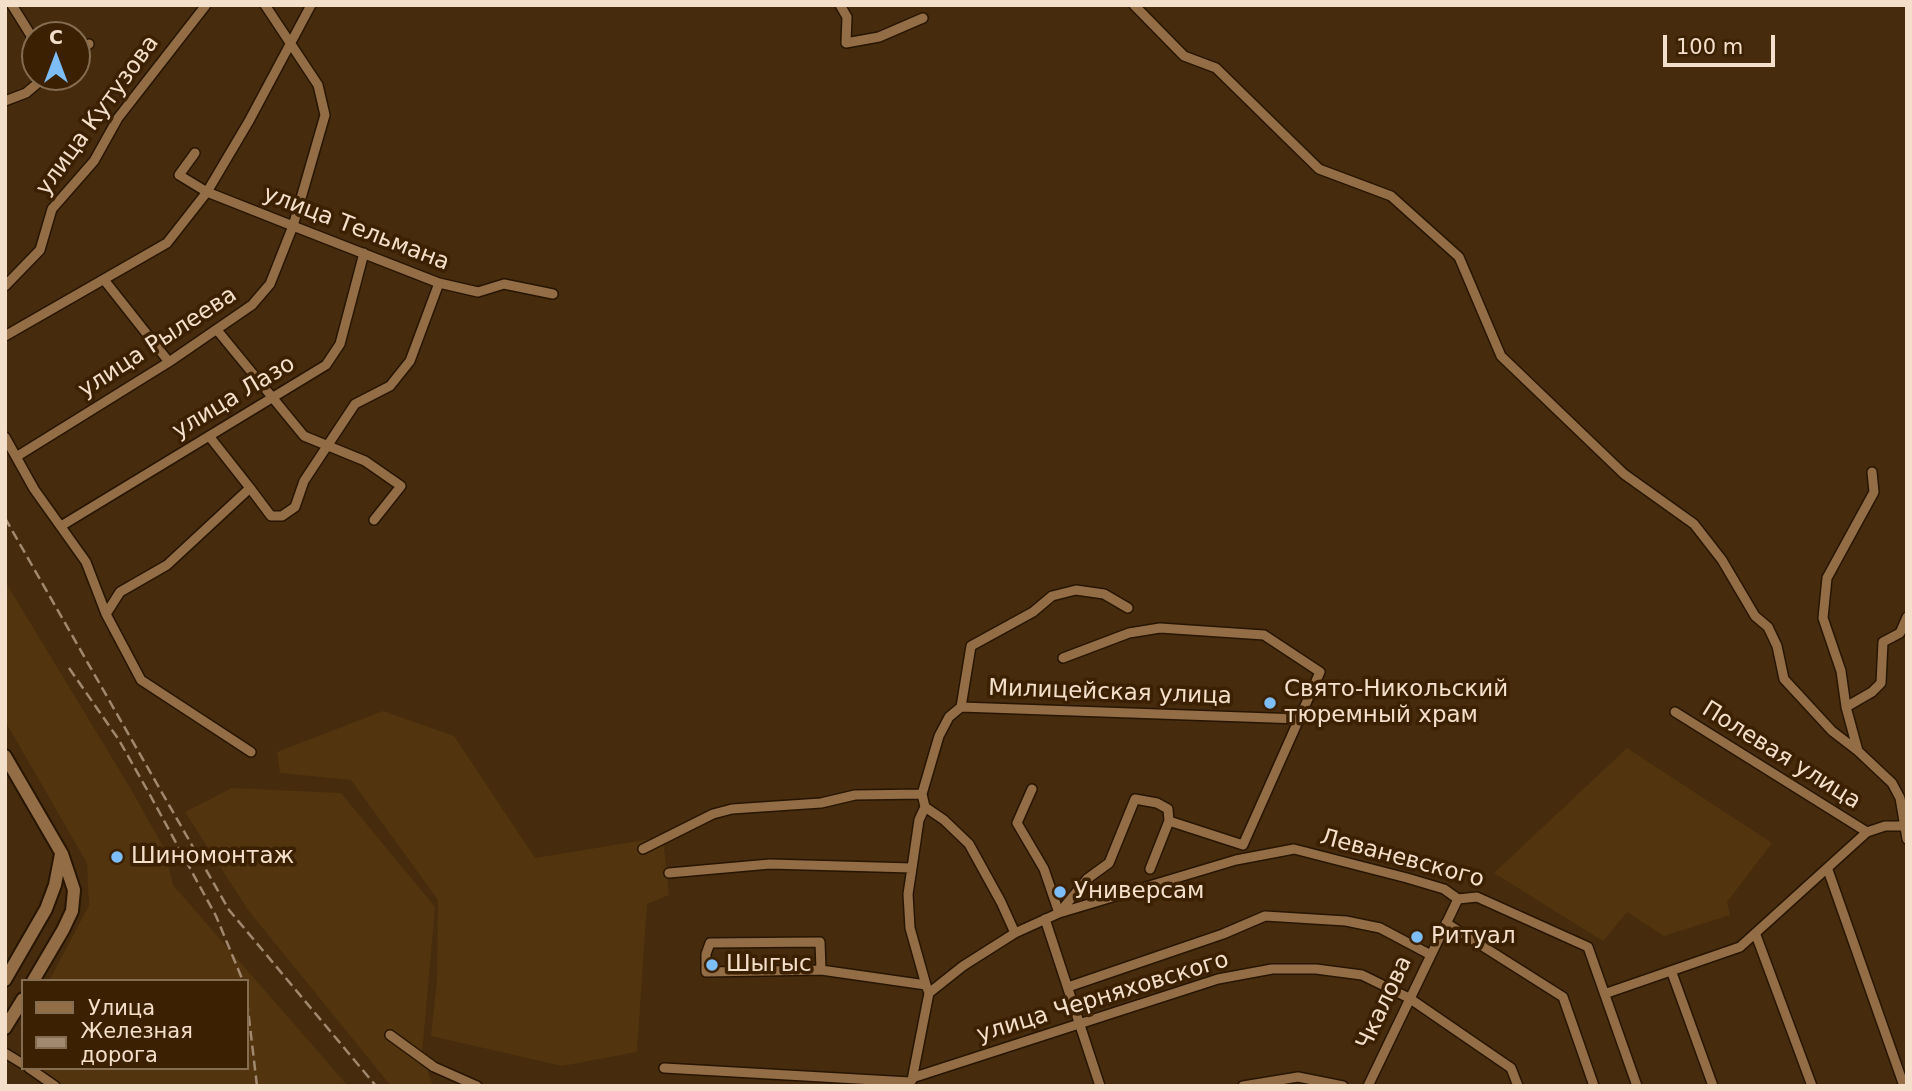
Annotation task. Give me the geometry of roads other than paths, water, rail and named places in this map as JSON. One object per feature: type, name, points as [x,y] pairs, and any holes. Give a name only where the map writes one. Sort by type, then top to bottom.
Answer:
[{"type":"main road","points":[[5,756],[61,854],[74,890],[72,911],[34,979]]},
{"type":"main road","points":[[5,980],[46,909],[55,885],[61,854]]},
{"type":"main road","points":[[55,885],[74,890]]},
{"type":"main road","points":[[5,1028],[21,1002]]},
{"type":"street","points":[[12,5],[22,21]]},
{"type":"street","name":"улица Кутузова","points":[[5,286],[40,250],[52,208],[94,161],[118,118],[206,5]]},
{"type":"street","name":"улица Рылеева","points":[[16,457],[216,330],[252,305],[270,284],[293,226],[325,115],[318,85],[265,5]]},
{"type":"street","points":[[5,336],[167,243],[206,192],[311,5]]},
{"type":"street","points":[[840,5],[847,17],[846,43],[879,37],[923,19]]},
{"type":"street","points":[[1134,5],[1184,57],[1216,68],[1320,169],[1391,196],[1459,257],[1501,356],[1624,474],[1694,524],[1721,560],[1755,616],[1768,627],[1777,646],[1784,679],[1832,731],[1892,783],[1900,798],[1907,839]]},
{"type":"street","points":[[5,101],[28,91]]},
{"type":"street","name":"улица Тельмана","points":[[195,153],[179,175],[206,192],[439,283],[478,292],[503,284],[553,294]]},
{"type":"street","name":"улица Лазо","points":[[61,526],[326,365],[340,344],[364,253]]},
{"type":"street","points":[[105,281],[169,362]]},
{"type":"street","points":[[209,436],[271,516],[282,516],[295,507],[304,481],[355,404],[390,386],[410,361],[439,283]]},
{"type":"street","points":[[216,330],[269,398],[304,436],[365,461],[401,486],[374,520]]},
{"type":"street","points":[[5,437],[86,562],[106,614],[141,680],[172,697],[251,752]]},
{"type":"street","points":[[1858,751],[1846,708],[1841,671],[1823,618],[1827,578],[1874,492],[1872,472]]},
{"type":"street","points":[[106,614],[120,592],[167,565],[250,488]]},
{"type":"street","name":"Милицейская улица","points":[[922,794],[939,736],[949,717],[961,707],[971,646],[1033,611],[1052,596],[1076,590],[1104,594],[1128,608]]},
{"type":"street","points":[[1846,708],[1881,684],[1883,642],[1900,633],[1907,617]]},
{"type":"street","name":"Милицейская улица","points":[[1063,658],[1129,633],[1160,628],[1264,635],[1320,672]]},
{"type":"street","name":"Леваневского","points":[[1059,913],[1087,879],[1109,863],[1135,799],[1168,809],[1169,821],[1243,845],[1320,672]]},
{"type":"street","name":"Милицейская улица","points":[[961,707],[1300,719]]},
{"type":"street","name":"Полевая улица","points":[[1675,712],[1867,832]]},
{"type":"street","points":[[1031,789],[1017,823],[1044,869],[1059,913]]},
{"type":"street","points":[[643,849],[713,814],[732,809],[821,803],[855,795],[922,794],[925,807],[919,820],[908,894],[910,928],[927,989],[911,1082]]},
{"type":"street","points":[[925,807],[944,820],[969,844],[1015,933]]},
{"type":"street","points":[[1150,869],[1169,821]]},
{"type":"street","points":[[1607,993],[1672,973],[1740,947],[1867,832],[1885,826],[1906,826]]},
{"type":"street","name":"Леваневского","points":[[927,989],[1015,933],[1059,913],[1236,860],[1294,849],[1444,889],[1458,899],[1477,897],[1588,947],[1607,993],[1637,1086]]},
{"type":"street","points":[[669,873],[770,864],[912,868]]},
{"type":"street","points":[[1828,870],[1904,1086]]},
{"type":"street","name":"Чкалова","points":[[1368,1086],[1429,954],[1458,899]]},
{"type":"street","points":[[1068,987],[1223,934],[1265,916],[1346,920],[1369,926],[1429,954]]},
{"type":"street","points":[[1045,919],[1100,1086]]},
{"type":"street","points":[[1446,923],[1563,996],[1594,1086]]},
{"type":"street","points":[[1756,934],[1812,1086]]},
{"type":"street","points":[[821,970],[820,942],[710,943],[706,954],[706,972],[821,970],[927,989]]},
{"type":"street","name":"улица Черняховского","points":[[664,1068],[911,1082],[1218,979],[1272,970],[1317,969],[1362,975],[1409,998],[1511,1068],[1518,1086]]},
{"type":"street","points":[[1672,973],[1713,1086]]},
{"type":"street","points":[[390,1035],[434,1068],[477,1086]]},
{"type":"street","points":[[5,1053],[21,1063]]},
{"type":"street","points":[[32,1070],[55,1086]]},
{"type":"street","points":[[1243,1086],[1298,1077],[1343,1086]]},
{"type":"railway","points":[[5,518],[229,910],[376,1086]]},
{"type":"railway","points":[[69,668],[119,740],[150,795],[216,916],[242,979]]},
{"type":"railway","points":[[248,1010],[257,1086]]},
{"type":"place","name":"Свято-Никольский тюремный храм","points":[[1270,703]]},
{"type":"place","name":"Шиномонтаж","points":[[117,857]]},
{"type":"place","name":"Универсам","points":[[1060,892]]},
{"type":"place","name":"Ритуал","points":[[1417,937]]},
{"type":"place","name":"Шыгыс","points":[[712,965]]}]
